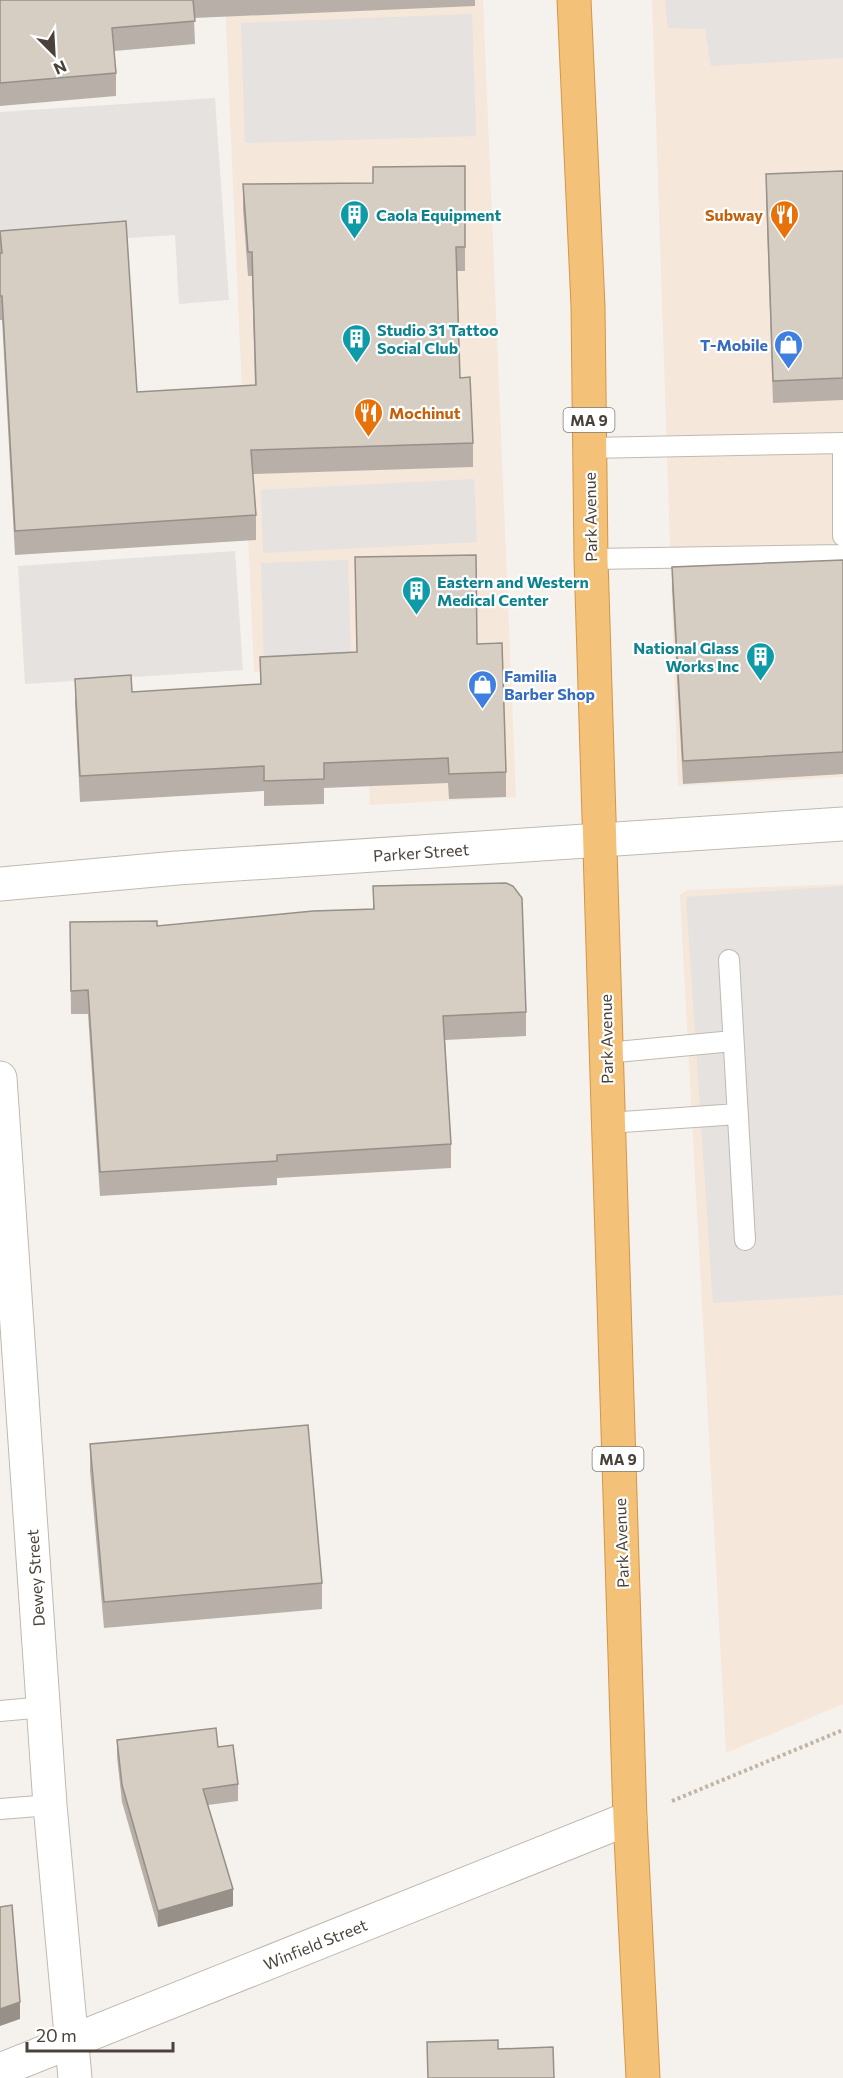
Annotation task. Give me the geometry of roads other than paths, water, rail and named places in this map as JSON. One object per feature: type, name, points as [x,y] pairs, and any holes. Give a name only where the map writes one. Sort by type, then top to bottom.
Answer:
[{"type":"highway","name":"Park Avenue","points":[[574,0],[588,306],[591,559],[630,1818],[643,2078]]},
{"type":"street","name":"Parker Street","points":[[0,884],[177,868],[843,824]]},
{"type":"street","name":"Dewey Street","points":[[0,1078],[9,1317],[75,2078]]},
{"type":"street","name":"Winfield Street","points":[[0,2070],[72,2039],[630,1818]]},
{"type":"lane","points":[[589,448],[843,443],[843,536]]},
{"type":"lane","points":[[591,559],[843,555]]},
{"type":"lane","points":[[729,960],[745,1240]]},
{"type":"lane","points":[[606,1053],[734,1041]]},
{"type":"lane","points":[[608,1124],[738,1114]]},
{"type":"lane","points":[[0,1711],[44,1707]]},
{"type":"lane","points":[[0,1809],[50,1805]]},
{"type":"place","name":"Caola Equipment","points":[[355,240]]},
{"type":"place","name":"Subway","points":[[784,240]]},
{"type":"place","name":"Studio 31 Tattoo Social Club","points":[[356,364]]},
{"type":"place","name":"T-Mobile","points":[[789,370]]},
{"type":"place","name":"Mochinut","points":[[368,438]]},
{"type":"place","name":"Eastern and Western Medical Center","points":[[416,616]]},
{"type":"place","name":"National Glass Works Inc","points":[[760,682]]},
{"type":"place","name":"Familia Barber Shop","points":[[483,710]]}]
